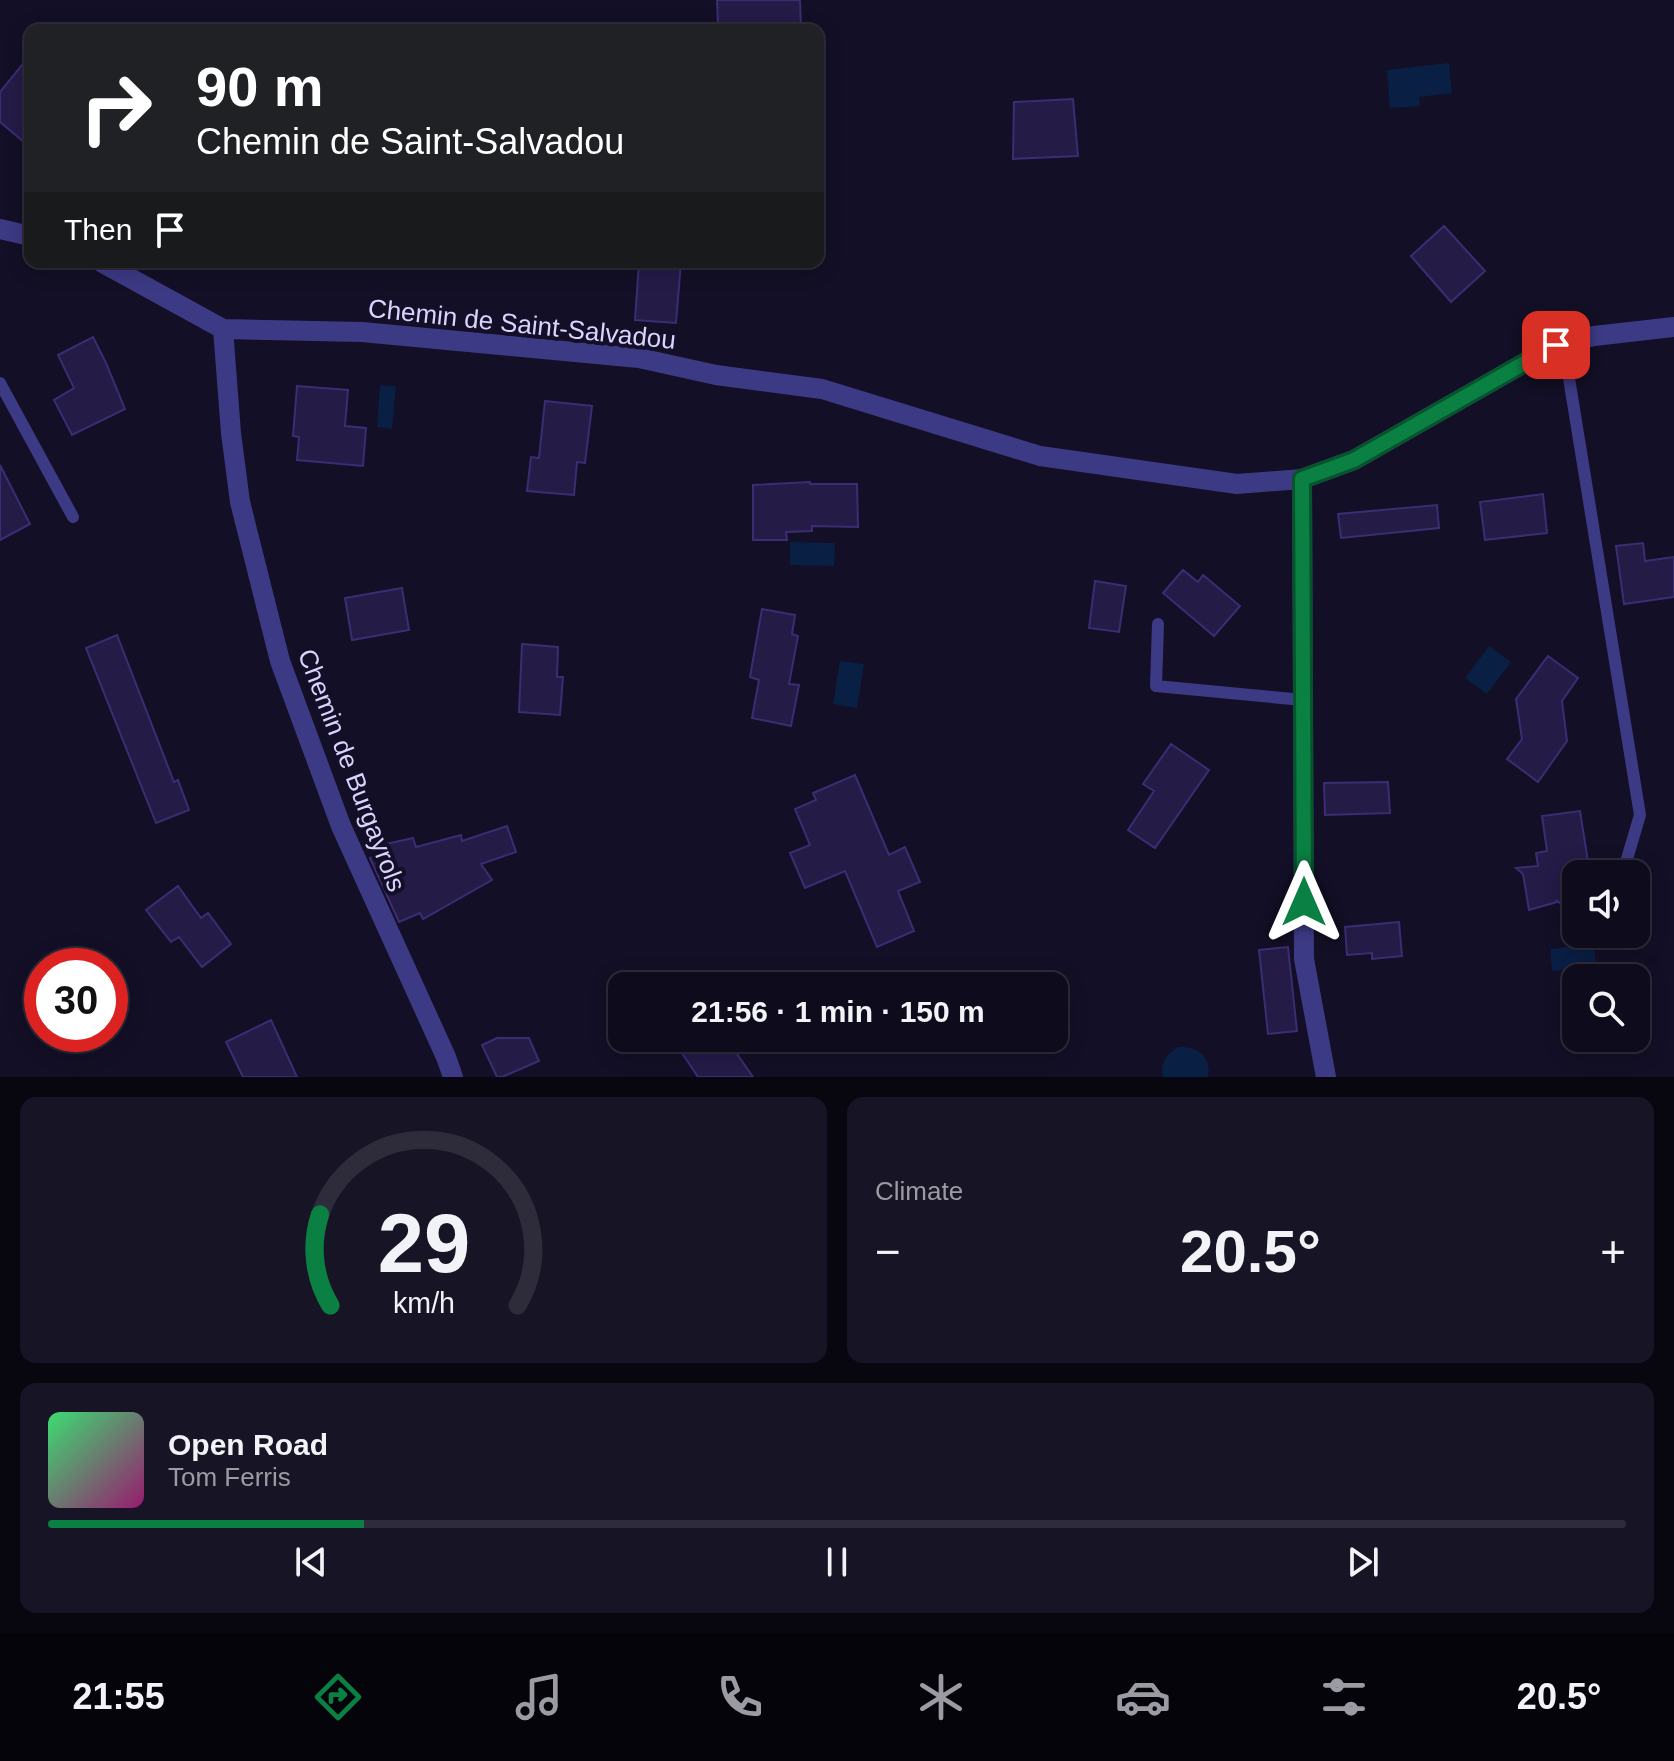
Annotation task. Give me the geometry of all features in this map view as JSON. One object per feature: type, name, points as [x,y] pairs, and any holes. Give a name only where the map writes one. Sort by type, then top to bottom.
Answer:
[{"type":"street","points":[[0,229],[24,235]]},
{"type":"street","name":"Chemin de Saint-Salvadou","points":[[112,268],[223,329],[362,332],[639,358],[716,375],[822,389],[1040,456],[1237,484],[1302,479],[1354,460],[1556,345],[1594,336],[1674,327]]},
{"type":"street","name":"Chemin de Burgayrols","points":[[223,329],[240,502],[280,661],[328,794],[453,1077]]},
{"type":"street","points":[[1302,479],[1304,959],[1326,1077]]},
{"type":"lane","points":[[1556,345],[1568,372],[1640,815],[1627,860]]},
{"type":"lane","points":[[0,383],[73,517]]},
{"type":"lane","points":[[1158,624],[1156,686],[1303,700]]},
{"type":"water","points":[[1449,63],[1452,93],[1419,97],[1420,106],[1390,108],[1387,70]]},
{"type":"water","points":[[380,385],[396,386],[392,429],[377,427]]},
{"type":"water","points":[[790,542],[835,543],[834,566],[790,565]]},
{"type":"water","points":[[1489,646],[1511,662],[1487,694],[1465,678]]},
{"type":"water","points":[[840,661],[864,664],[857,708],[833,704]]},
{"type":"water","points":[[1594,948],[1596,964],[1562,964],[1562,970],[1552,971],[1550,949]]},
{"type":"water","points":[[1178,1047],[1191,1048],[1202,1054],[1208,1063],[1208,1077],[1163,1077],[1165,1059]]},
{"type":"building","points":[[717,0],[800,0],[801,24],[718,24]]},
{"type":"building","points":[[24,62],[24,142],[0,122],[0,92]]},
{"type":"building","points":[[1073,99],[1078,156],[1013,159],[1014,102]]},
{"type":"building","points":[[1444,226],[1485,271],[1451,302],[1411,256]]},
{"type":"building","points":[[639,268],[681,268],[676,323],[635,320]]},
{"type":"building","points":[[93,337],[125,409],[72,435],[54,400],[74,388],[58,355]]},
{"type":"building","points":[[297,386],[348,390],[345,426],[366,428],[363,466],[297,460],[299,437],[293,436]]},
{"type":"building","points":[[545,401],[592,406],[585,463],[577,462],[574,495],[527,491],[531,457],[539,458]]},
{"type":"building","points":[[0,465],[30,524],[0,540]]},
{"type":"building","points":[[810,482],[857,484],[858,527],[812,526],[812,531],[786,532],[787,540],[753,540],[753,485]]},
{"type":"building","points":[[1543,494],[1547,533],[1485,540],[1480,502]]},
{"type":"building","points":[[1437,505],[1439,528],[1341,538],[1338,514]]},
{"type":"building","points":[[1643,543],[1645,561],[1674,557],[1674,597],[1624,604],[1616,546]]},
{"type":"building","points":[[1183,570],[1198,582],[1203,575],[1240,606],[1214,636],[1163,593]]},
{"type":"building","points":[[1095,581],[1126,586],[1119,632],[1089,628]]},
{"type":"building","points":[[402,588],[409,630],[352,640],[345,598]]},
{"type":"building","points":[[762,609],[795,615],[792,634],[798,636],[789,684],[799,685],[791,726],[752,718],[759,680],[750,677]]},
{"type":"building","points":[[117,635],[174,782],[178,780],[189,810],[156,823],[86,648]]},
{"type":"building","points":[[522,644],[558,647],[557,677],[563,677],[560,715],[519,712]]},
{"type":"building","points":[[1548,656],[1578,678],[1562,701],[1567,741],[1538,782],[1507,759],[1522,739],[1516,699]]},
{"type":"building","points":[[1171,744],[1209,770],[1155,848],[1128,830],[1154,791],[1143,784]]},
{"type":"building","points":[[855,775],[889,855],[905,847],[920,882],[898,891],[914,931],[877,947],[845,871],[805,888],[790,853],[810,845],[795,809],[816,800],[813,793]]},
{"type":"building","points":[[1388,782],[1390,813],[1325,815],[1324,783]]},
{"type":"building","points":[[1580,811],[1588,860],[1562,860],[1562,905],[1556,900],[1529,910],[1523,874],[1516,868],[1538,866],[1536,853],[1547,851],[1542,816]]},
{"type":"building","points":[[507,826],[516,852],[481,864],[492,880],[423,919],[420,913],[399,922],[370,858],[388,850],[386,844],[413,838],[416,847],[461,835],[462,841]]},
{"type":"building","points":[[178,886],[201,918],[208,913],[231,944],[202,967],[179,937],[171,942],[146,910]]},
{"type":"building","points":[[1399,922],[1402,956],[1372,959],[1372,953],[1347,955],[1345,927]]},
{"type":"building","points":[[1288,947],[1297,1031],[1268,1034],[1259,950]]},
{"type":"building","points":[[271,1020],[297,1077],[243,1077],[226,1042]]},
{"type":"building","points":[[497,1038],[529,1038],[539,1061],[497,1077],[482,1045]]},
{"type":"building","points":[[681,1052],[736,1052],[753,1077],[698,1077]]},
{"type":"route","points":[[1304,902],[1302,479],[1354,460],[1556,345]]}]
